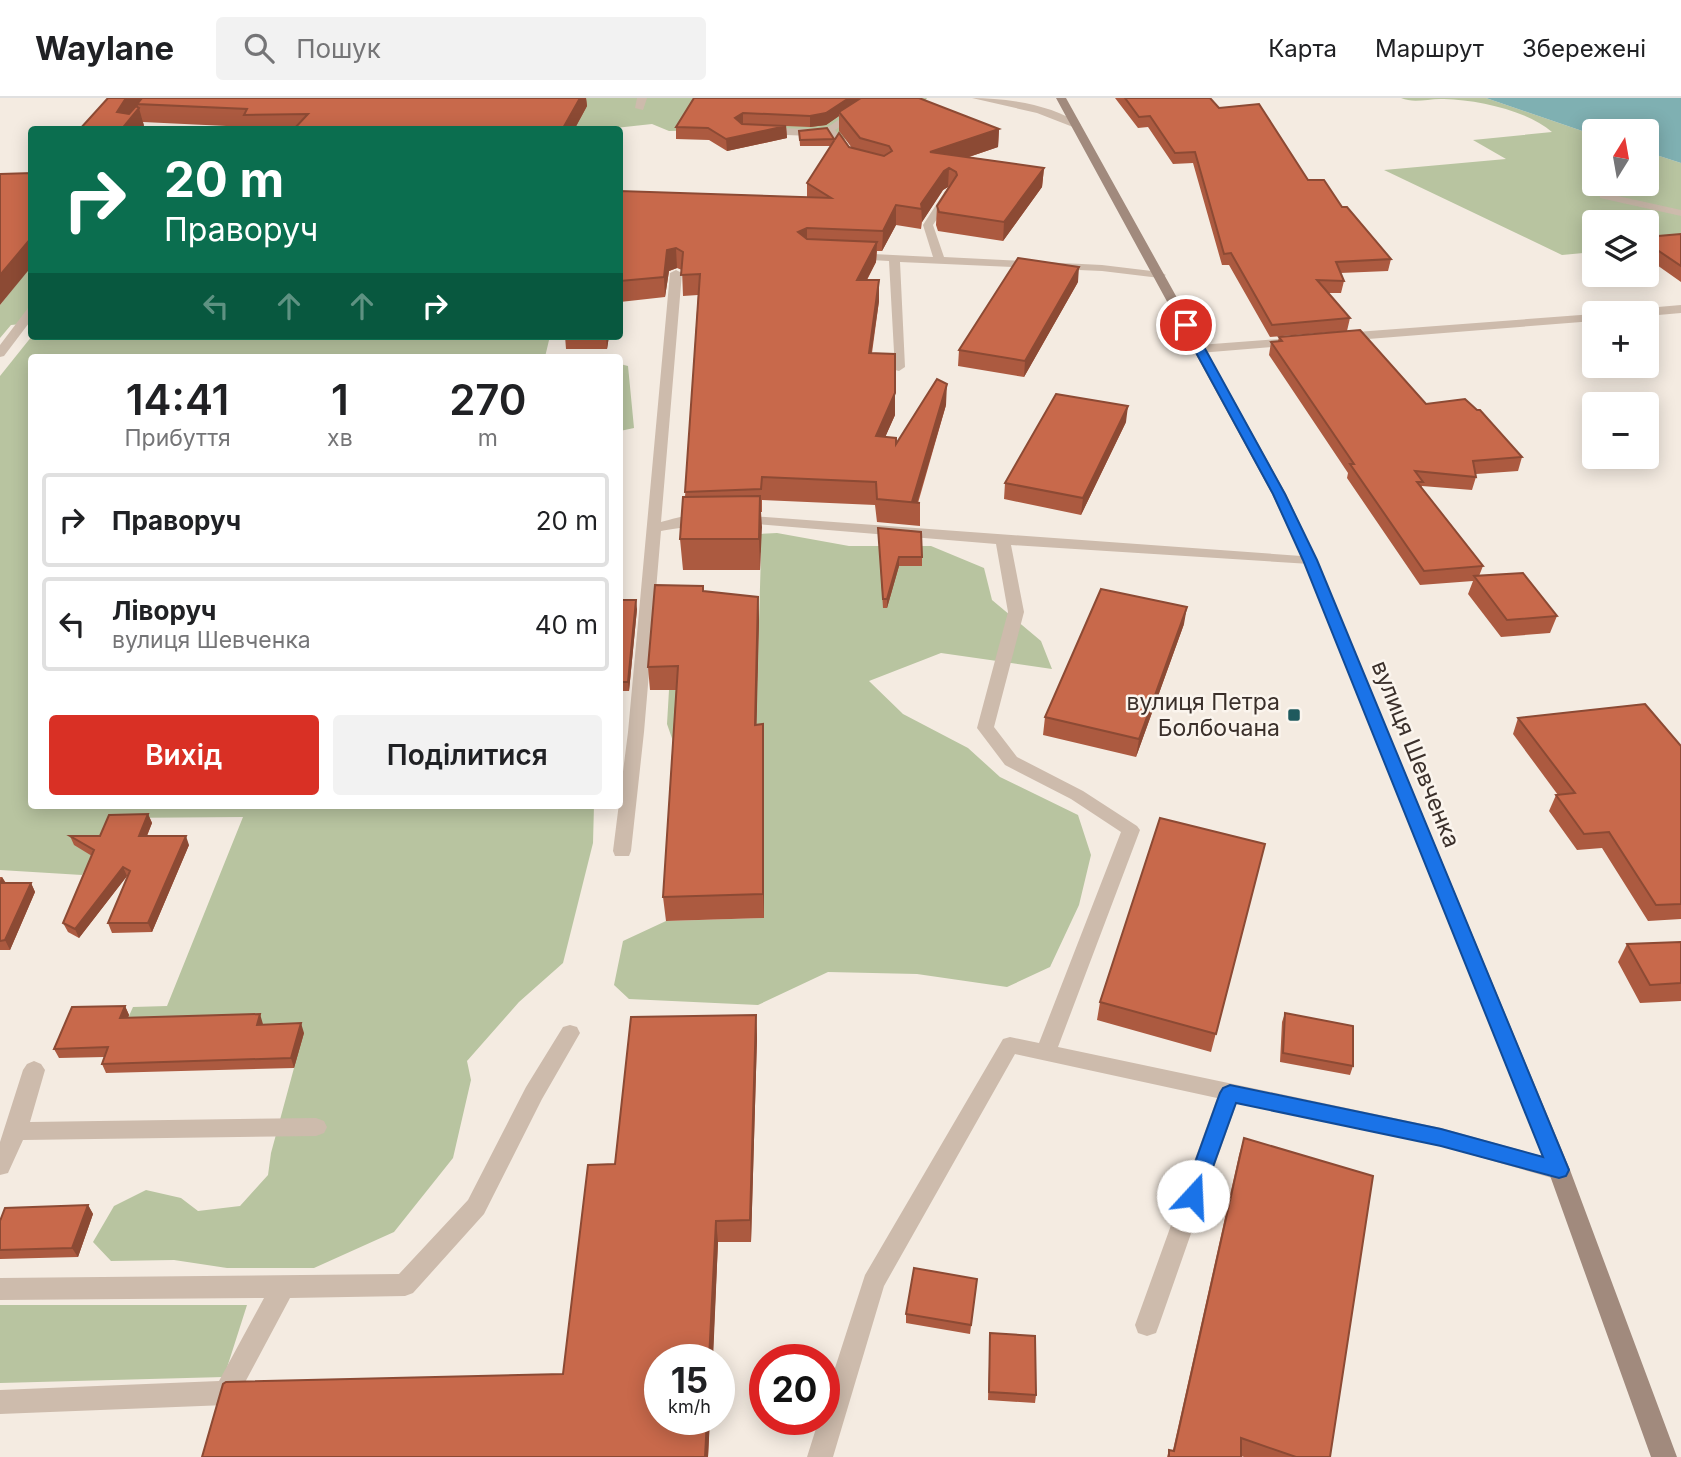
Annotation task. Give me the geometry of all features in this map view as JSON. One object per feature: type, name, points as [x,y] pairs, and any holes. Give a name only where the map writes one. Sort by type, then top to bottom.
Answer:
[{"type":"street","points":[[756,131],[810,134],[830,130],[877,98]]},
{"type":"street","points":[[977,98],[1040,111],[1076,125]]},
{"type":"street","name":"вулиця Шевченка","points":[[1061,98],[1279,494],[1310,560],[1559,1170],[1669,1454]]},
{"type":"street","points":[[830,130],[854,161]]},
{"type":"street","points":[[939,258],[928,225],[948,193]]},
{"type":"street","points":[[1604,196],[1681,213]]},
{"type":"street","points":[[844,255],[1102,268],[1160,275]]},
{"type":"street","points":[[894,258],[899,367]]},
{"type":"street","points":[[622,851],[636,732],[676,273]]},
{"type":"street","points":[[1659,311],[1681,309]]},
{"type":"street","points":[[0,353],[28,315]]},
{"type":"street","points":[[1335,338],[1582,318]]},
{"type":"street","points":[[1199,349],[1308,340]]},
{"type":"street","points":[[653,529],[683,521],[750,519],[1003,540],[1310,560]]},
{"type":"street","points":[[1003,540],[1016,612],[985,728],[1011,761],[1077,795],[1130,830],[1045,1054]]},
{"type":"street","points":[[0,1289],[405,1284],[476,1208],[534,1093],[570,1033]]},
{"type":"street","points":[[820,1457],[873,1283],[1010,1045],[1441,1137],[1559,1170]]},
{"type":"street","points":[[0,1166],[16,1131],[34,1070]]},
{"type":"street","points":[[1147,1325],[1230,1093]]},
{"type":"street","points":[[16,1131],[316,1127]]},
{"type":"street","points":[[0,1402],[226,1393],[283,1287]]},
{"type":"green space","points":[[564,98],[927,98],[916,114],[873,149],[839,137],[748,129],[669,131],[652,124],[623,127],[499,126]]},
{"type":"green space","points":[[1401,98],[1486,98],[1582,131],[1582,196],[1659,196],[1659,156],[1681,163],[1681,242],[1659,245],[1659,210],[1582,210],[1582,253],[1562,255],[1384,170],[1506,159],[1473,140],[1552,132],[1515,112],[1486,104],[1438,99],[1412,101]]},
{"type":"green space","points":[[28,270],[28,323],[11,325],[0,338],[0,305]]},
{"type":"green space","points":[[29,340],[549,340],[546,354],[28,354],[28,809],[594,809],[593,843],[563,963],[519,1002],[467,1061],[471,1080],[453,1158],[394,1232],[314,1268],[227,1268],[174,1260],[111,1261],[93,1242],[114,1206],[146,1190],[181,1198],[198,1211],[240,1206],[268,1175],[271,1153],[294,1068],[124,1027],[133,1007],[167,1006],[243,817],[114,818],[82,875],[0,870],[0,376]]},
{"type":"green space","points":[[623,365],[628,366],[634,428],[623,430]]},
{"type":"green space","points":[[777,533],[849,546],[931,546],[984,568],[992,600],[1041,641],[1052,669],[941,653],[869,681],[903,714],[968,748],[1000,777],[1078,815],[1091,855],[1079,905],[1050,967],[1007,987],[917,974],[828,972],[758,1005],[629,999],[614,985],[623,941],[666,921],[764,918],[676,750],[667,724],[669,690],[757,689],[761,553],[742,535]]},
{"type":"green space","points":[[0,1305],[247,1305],[224,1377],[0,1383]]},
{"type":"water","points":[[1486,98],[1681,98],[1681,163],[1659,156],[1659,119],[1582,119],[1582,131]]},
{"type":"building","points":[[108,98],[126,98],[117,112],[129,114],[136,106],[139,108],[124,126],[83,126]]},
{"type":"building","points":[[142,98],[580,98],[564,126],[297,126],[308,114],[244,115],[247,109],[137,104]]},
{"type":"building","points":[[694,98],[849,98],[826,113],[810,116],[743,113],[735,118],[742,124],[786,126],[726,139],[708,128],[676,127]]},
{"type":"building","points":[[861,98],[919,98],[999,129],[930,152],[1044,168],[1004,222],[939,212],[937,206],[957,175],[949,168],[944,171],[921,204],[922,209],[896,205],[883,231],[807,228],[798,232],[807,239],[877,242],[857,280],[879,280],[869,353],[895,354],[895,393],[876,436],[896,438],[896,444],[937,379],[947,384],[912,502],[920,503],[877,499],[876,482],[762,477],[761,489],[685,492],[700,274],[681,275],[683,252],[676,248],[667,250],[664,277],[623,281],[623,191],[831,198],[807,183],[839,133],[849,147],[884,156],[892,151],[889,146],[860,138],[839,112]]},
{"type":"building","points":[[1125,98],[1210,98],[1219,108],[1259,104],[1308,180],[1324,180],[1342,207],[1347,207],[1391,259],[1336,262],[1344,281],[1317,280],[1350,318],[1272,325],[1231,253],[1224,254],[1195,152],[1175,153],[1150,116],[1139,117]]},
{"type":"building","points":[[827,128],[834,139],[800,140],[799,131]]},
{"type":"building","points":[[28,173],[28,242],[0,275],[0,174]]},
{"type":"building","points":[[1681,234],[1681,266],[1659,251],[1659,236]]},
{"type":"building","points":[[1018,258],[1079,267],[1025,361],[959,350]]},
{"type":"building","points":[[1360,330],[1426,404],[1465,399],[1480,410],[1522,457],[1473,461],[1476,477],[1415,471],[1423,482],[1417,482],[1483,566],[1424,571],[1271,342],[1282,341],[1279,337]]},
{"type":"building","points":[[1056,394],[1128,406],[1083,498],[1005,483]]},
{"type":"building","points":[[760,496],[759,539],[680,539],[683,497]]},
{"type":"building","points":[[878,528],[921,532],[922,557],[899,557],[887,599],[883,599]]},
{"type":"building","points":[[1523,573],[1557,616],[1507,620],[1474,576]]},
{"type":"building","points":[[655,585],[703,586],[703,591],[758,597],[755,725],[763,724],[763,894],[663,897],[678,666],[648,667]]},
{"type":"building","points":[[1101,589],[1187,607],[1139,739],[1045,717]]},
{"type":"building","points":[[623,600],[636,600],[628,682],[623,682]]},
{"type":"building","points":[[1645,704],[1681,746],[1681,904],[1656,905],[1609,832],[1584,834],[1556,795],[1575,793],[1518,718]]},
{"type":"building","points":[[148,814],[139,836],[186,836],[148,923],[108,923],[130,871],[123,867],[75,929],[63,923],[94,850],[70,836],[100,836],[109,815]]},
{"type":"building","points":[[1160,818],[1265,844],[1216,1034],[1100,1002]]},
{"type":"building","points":[[0,883],[31,883],[5,940],[0,941]]},
{"type":"building","points":[[1681,942],[1681,983],[1650,985],[1627,944]]},
{"type":"building","points":[[125,1006],[120,1018],[260,1014],[257,1025],[301,1023],[291,1058],[102,1064],[108,1047],[54,1049],[72,1007]]},
{"type":"building","points":[[1285,1013],[1353,1026],[1353,1066],[1283,1053]]},
{"type":"building","points":[[756,1015],[750,1220],[716,1221],[710,1344],[644,1344],[644,1435],[706,1435],[705,1457],[202,1457],[223,1384],[226,1382],[563,1374],[588,1165],[615,1164],[631,1017]]},
{"type":"building","points":[[1244,1138],[1373,1176],[1330,1457],[1296,1457],[1241,1438],[1241,1457],[1169,1457],[1169,1450],[1174,1451]]},
{"type":"building","points":[[88,1205],[72,1248],[0,1250],[0,1221],[5,1208]]},
{"type":"building","points":[[914,1268],[977,1279],[971,1325],[906,1314]]},
{"type":"building","points":[[990,1333],[1035,1336],[1036,1395],[989,1392]]},
{"type":"place","name":"вулиця Петра Болбочана","points":[[1294,715]]},
{"type":"route","points":[[1186,325],[1279,494],[1310,560],[1559,1170],[1441,1137],[1230,1093],[1193,1196]]}]
